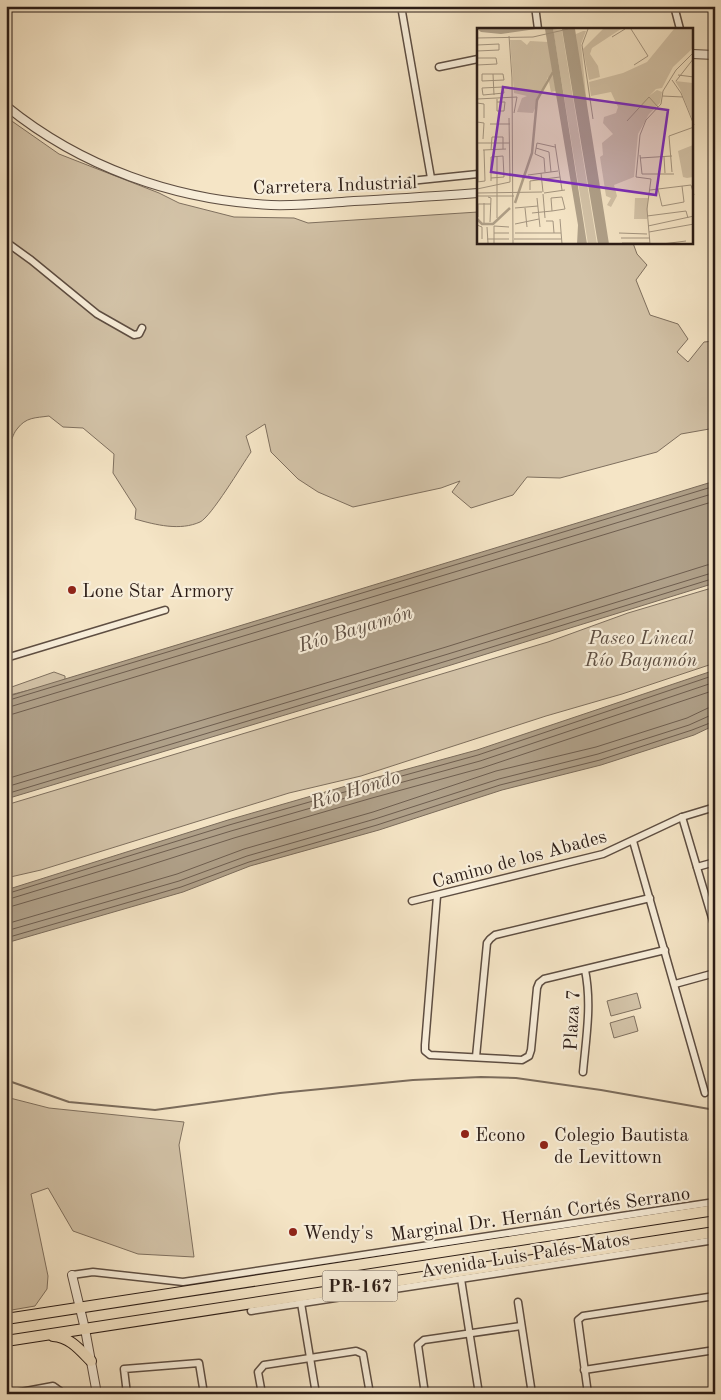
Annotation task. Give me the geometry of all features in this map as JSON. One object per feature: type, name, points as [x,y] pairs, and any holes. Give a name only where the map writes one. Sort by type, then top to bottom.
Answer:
[{"type":"main road","name":"PR-167","points":[[6,1319],[715,1210]]},
{"type":"main road","name":"PR-167","points":[[6,1341],[715,1232]]},
{"type":"main road","points":[[40,1336],[60,1336],[91,1361]]},
{"type":"street","points":[[401,6],[431,178]]},
{"type":"street","points":[[535,6],[538,28]]},
{"type":"street","points":[[674,6],[680,28]]},
{"type":"street","points":[[694,54],[715,55]]},
{"type":"street","points":[[439,67],[477,59]]},
{"type":"street","name":"Carretera Industrial","points":[[6,106],[30,125],[105,168],[160,188],[190,194],[244,203],[297,205],[477,193]]},
{"type":"street","points":[[410,180],[477,174]]},
{"type":"street","points":[[6,242],[97,314],[134,336],[139,334],[142,328]]},
{"type":"street","points":[[6,658],[165,610]]},
{"type":"street","name":"Camino de los Abades","points":[[412,901],[603,854],[682,817],[715,807]]},
{"type":"street","points":[[682,817],[715,928]]},
{"type":"street","points":[[633,841],[705,1093]]},
{"type":"street","points":[[697,867],[715,862]]},
{"type":"street","points":[[436,896],[425,1051],[430,1055],[522,1060],[528,1056],[531,1050],[537,988],[544,979],[665,950]]},
{"type":"street","points":[[476,1057],[487,943],[490,939],[495,935],[650,898]]},
{"type":"street","name":"Plaza 7","points":[[583,1072],[589,1004],[586,970]]},
{"type":"street","points":[[675,984],[715,973]]},
{"type":"street","name":"Marginal Dr. Hernán Cortés Serrano","points":[[72,1275],[93,1272],[183,1282],[715,1202]]},
{"type":"street","name":"Avenida Luis Palés Matos","points":[[251,1311],[715,1240]]},
{"type":"street","points":[[72,1275],[85,1329],[97,1394]]},
{"type":"street","points":[[461,1279],[479,1394]]},
{"type":"street","points":[[588,1394],[578,1320],[583,1316],[715,1296]]},
{"type":"street","points":[[518,1302],[532,1394]]},
{"type":"street","points":[[301,1303],[316,1394]]},
{"type":"street","points":[[425,1394],[418,1346],[424,1340],[522,1326]]},
{"type":"street","points":[[584,1370],[715,1350]]},
{"type":"street","points":[[262,1394],[258,1372],[264,1365],[356,1351],[363,1354],[370,1394]]},
{"type":"street","points":[[126,1394],[124,1368],[199,1363],[204,1394]]},
{"type":"street","points":[[10,1394],[52,1386],[60,1391],[61,1394]]},
{"type":"green space","points":[[6,117],[59,154],[159,193],[179,203],[234,217],[294,218],[308,223],[477,212],[477,244],[633,244],[637,254],[647,265],[636,280],[650,315],[678,324],[688,339],[677,352],[688,362],[704,342],[715,341],[715,428],[681,434],[657,452],[560,478],[527,477],[513,495],[471,508],[452,492],[460,481],[441,488],[353,507],[318,492],[298,479],[271,452],[265,424],[246,436],[251,452],[219,501],[205,518],[192,525],[176,527],[160,525],[135,519],[136,509],[113,473],[114,454],[83,428],[63,427],[49,416],[31,419],[20,425],[6,446]]},
{"type":"green space","name":"Paseo Lineal Río Bayamón","points":[[715,587],[715,663],[361,776],[289,793],[41,870],[6,878],[6,805],[548,642],[628,613]]},
{"type":"green space","points":[[54,672],[65,676],[65,681],[6,696],[6,689]]},
{"type":"green space","points":[[637,993],[641,1008],[611,1016],[607,1001]]},
{"type":"green space","points":[[634,1016],[638,1031],[614,1038],[610,1023]]},
{"type":"green space","points":[[6,1097],[49,1108],[184,1122],[179,1145],[194,1257],[138,1254],[73,1231],[48,1188],[31,1194],[48,1276],[47,1289],[35,1306],[6,1311]]},
{"type":"water","name":"Río Bayamón","points":[[715,481],[715,583],[451,665],[6,799],[6,697]]},
{"type":"water","name":"Río Hondo","points":[[715,670],[715,725],[694,735],[601,765],[502,790],[379,830],[250,866],[183,892],[6,943],[6,890],[228,820],[477,750]]},
{"type":"waterway","points":[[6,1080],[69,1102],[155,1110],[280,1093],[413,1080],[481,1077],[516,1078],[601,1090],[715,1110]]},
{"type":"place","name":"Lone Star Armory","points":[[72,590]]},
{"type":"place","name":"Econo","points":[[465,1134]]},
{"type":"place","name":"Colegio Bautista de Levittown","points":[[544,1145]]},
{"type":"place","name":"Wendy's","points":[[293,1232]]}]
